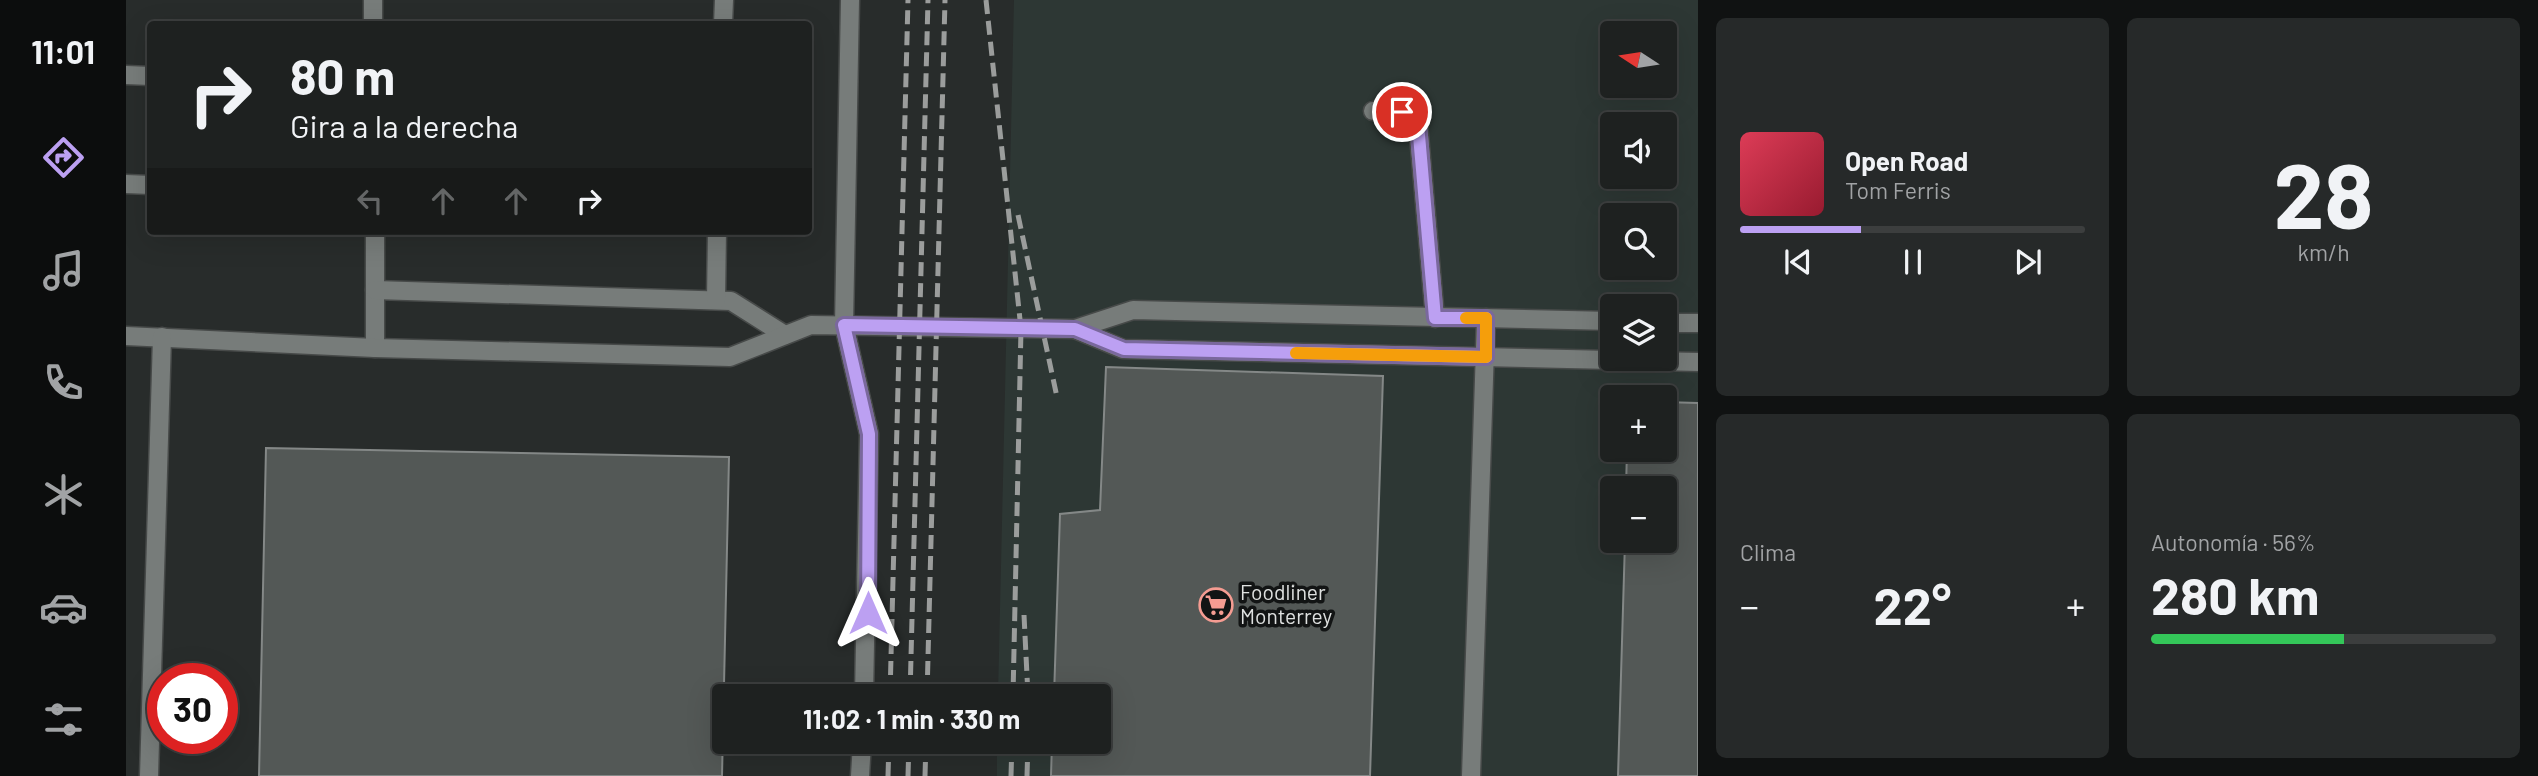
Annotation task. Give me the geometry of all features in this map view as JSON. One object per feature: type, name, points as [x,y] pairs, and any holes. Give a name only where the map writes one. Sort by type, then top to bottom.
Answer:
[{"type":"street","points":[[373,0],[373,21]]},
{"type":"street","points":[[723,21],[724,0]]},
{"type":"street","points":[[850,0],[844,325],[869,434],[864,684]]},
{"type":"street","points":[[126,75],[147,76]]},
{"type":"street","points":[[1373,111],[1402,112],[1418,124],[1435,318]]},
{"type":"street","points":[[126,184],[147,185]]},
{"type":"street","points":[[374,235],[376,348]]},
{"type":"street","points":[[716,300],[718,235]]},
{"type":"street","points":[[375,290],[730,301],[785,335]]},
{"type":"street","points":[[126,336],[376,348],[730,357],[811,325],[1075,329],[1133,310],[1600,321]]},
{"type":"street","points":[[1471,776],[1486,318]]},
{"type":"street","points":[[1677,323],[1698,323]]},
{"type":"street","points":[[1075,329],[1124,349],[1698,362]]},
{"type":"street","points":[[149,776],[162,337]]},
{"type":"street","points":[[860,776],[861,754]]},
{"type":"shaded area","points":[[1014,0],[1698,0],[1698,776],[997,776],[997,754],[1111,754],[1111,684],[998,684]]},
{"type":"building","name":"Foodliner Monterrey","points":[[1106,367],[1383,376],[1370,776],[1051,776],[1052,754],[1111,754],[1111,684],[1054,684],[1060,514],[1100,510]]},
{"type":"building","points":[[1677,402],[1698,403],[1698,776],[1618,776],[1625,553],[1677,553],[1677,476],[1626,476],[1627,462],[1677,462]]},
{"type":"building","points":[[266,448],[729,457],[724,684],[712,684],[712,754],[722,754],[722,776],[259,776]]},
{"type":"railway","points":[[890,684],[908,0]]},
{"type":"railway","points":[[910,684],[928,0]]},
{"type":"railway","points":[[927,684],[945,0]]},
{"type":"railway","points":[[986,0],[1021,329],[1013,684]]},
{"type":"railway","points":[[1018,215],[1057,397]]},
{"type":"railway","points":[[1024,615],[1027,684]]},
{"type":"railway","points":[[888,776],[889,754]]},
{"type":"railway","points":[[908,776],[909,754]]},
{"type":"railway","points":[[925,776],[926,754]]},
{"type":"railway","points":[[1011,776],[1012,754]]},
{"type":"railway","points":[[1027,776],[1028,754]]},
{"type":"slow traffic","points":[[1296,353],[1486,357],[1486,318],[1466,318]]},
{"type":"place","name":"Foodliner Monterrey","points":[[1216,605]]},
{"type":"route","points":[[868,613],[869,434],[844,325],[1075,329],[1124,349],[1486,357],[1486,318],[1435,318],[1418,124],[1402,112]]}]
